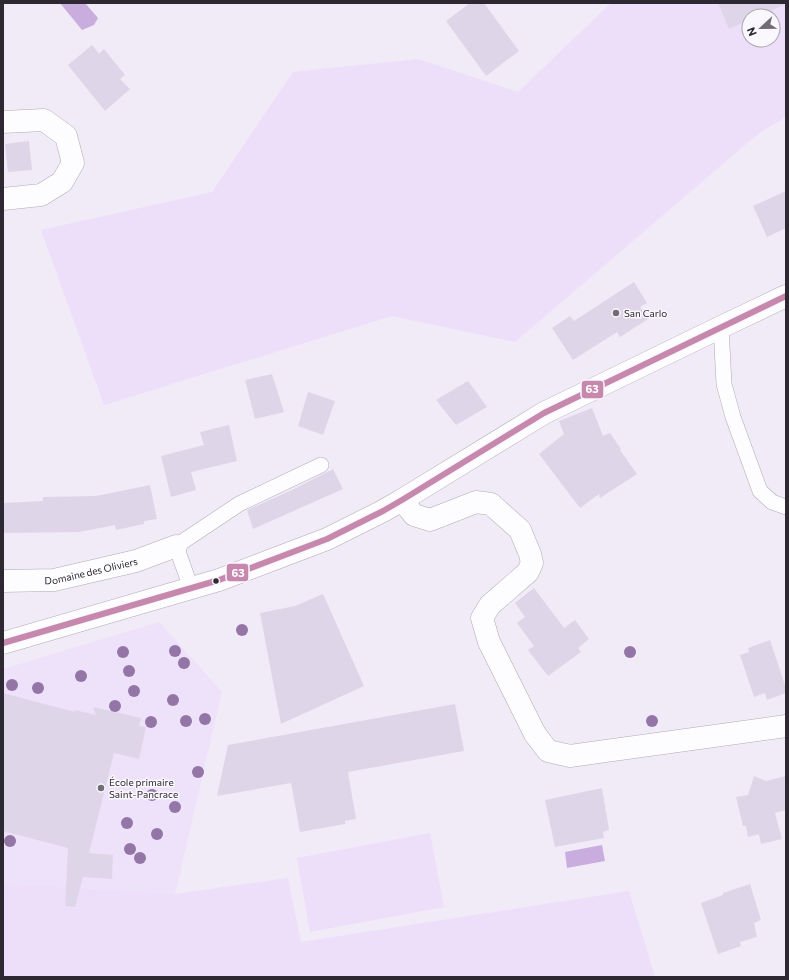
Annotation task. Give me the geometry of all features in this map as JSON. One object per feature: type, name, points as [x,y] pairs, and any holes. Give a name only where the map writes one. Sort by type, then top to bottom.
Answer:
[{"type":"street","points":[[3,122],[44,120],[66,136],[73,162],[62,182],[41,195],[3,199]]},
{"type":"street","points":[[3,643],[219,580],[269,562],[327,538],[383,511],[544,413],[721,326],[786,296]]},
{"type":"street","points":[[402,500],[414,514],[430,520],[476,502],[491,504],[520,530],[532,563],[528,572],[490,605],[482,618],[490,642],[536,734],[548,751],[570,756],[786,726]]},
{"type":"street","name":"Domaine des Oliviers","points":[[3,581],[54,580],[136,561],[176,546]]},
{"type":"lane","points":[[721,326],[724,384],[733,417],[760,491],[772,502],[786,507]]},
{"type":"lane","points":[[191,588],[176,546],[240,504],[321,465]]},
{"type":"shaded area","points":[[60,3],[85,3],[98,18],[94,25],[82,30]]},
{"type":"shaded area","points":[[611,3],[786,3],[786,117],[759,133],[515,342],[392,316],[104,405],[41,230],[212,192],[293,72],[418,59],[518,92]]},
{"type":"shaded area","name":"École primaire Saint-Pancrace","points":[[159,622],[222,692],[175,894],[3,883],[3,669]]},
{"type":"shaded area","points":[[430,833],[444,907],[310,932],[297,858]]},
{"type":"shaded area","points":[[602,845],[605,861],[567,868],[565,852]]},
{"type":"shaded area","points":[[288,878],[301,942],[629,891],[655,977],[3,977],[3,883],[175,894]]},
{"type":"building","points":[[470,3],[484,3],[519,51],[486,76],[446,21]]},
{"type":"building","points":[[718,3],[786,3],[777,8],[741,8],[741,24],[729,29]]},
{"type":"building","points":[[92,45],[99,54],[104,49],[125,75],[120,79],[130,89],[105,111],[68,65]]},
{"type":"building","points":[[29,141],[32,170],[8,172],[5,144]]},
{"type":"building","points":[[786,191],[786,228],[767,237],[753,206]]},
{"type":"building","name":"San Carlo","points":[[634,282],[647,303],[640,307],[648,319],[620,337],[617,332],[573,360],[552,328],[570,316],[574,321]]},
{"type":"building","points":[[272,374],[284,412],[255,419],[245,380]]},
{"type":"building","points":[[468,381],[487,407],[456,425],[436,400]]},
{"type":"building","points":[[308,392],[335,401],[323,435],[298,426]]},
{"type":"building","points":[[592,408],[603,436],[610,433],[637,474],[600,498],[599,494],[580,508],[539,454],[564,434],[559,421]]},
{"type":"building","points":[[229,425],[237,461],[191,472],[196,490],[171,497],[161,456],[204,445],[200,432]]},
{"type":"building","points":[[333,469],[343,489],[253,529],[247,510],[292,490]]},
{"type":"building","points":[[150,485],[157,519],[144,521],[144,524],[116,530],[115,525],[79,532],[3,533],[3,503],[43,501],[43,497],[96,496]]},
{"type":"building","points":[[534,588],[564,628],[575,620],[589,639],[578,648],[581,652],[548,676],[528,650],[534,646],[517,623],[525,617],[515,603]]},
{"type":"building","points":[[323,594],[364,686],[281,724],[260,613],[295,606]]},
{"type":"building","points":[[770,640],[786,688],[786,693],[767,700],[765,693],[754,697],[740,655],[749,652],[748,648]]},
{"type":"building","points":[[3,693],[75,712],[75,710],[96,715],[93,707],[120,713],[141,718],[139,726],[146,727],[139,759],[114,753],[89,853],[113,855],[112,879],[83,877],[75,907],[65,906],[68,848],[3,831]]},
{"type":"building","points":[[455,704],[464,751],[348,772],[356,819],[345,821],[345,824],[300,832],[291,783],[217,796],[228,745]]},
{"type":"building","points":[[754,776],[766,781],[786,776],[786,810],[775,813],[782,839],[761,844],[759,834],[748,837],[746,826],[743,826],[736,797],[748,795]]},
{"type":"building","points":[[602,788],[609,830],[603,832],[604,838],[555,847],[545,800]]},
{"type":"building","points":[[750,884],[761,920],[754,923],[757,937],[740,942],[741,946],[718,954],[701,903],[723,895],[723,893]]},
{"type":"transit line","name":"63","points":[[3,643],[219,580],[327,539],[402,500],[544,413],[786,296]]},
{"type":"place","name":"San Carlo","points":[[616,313]]},
{"type":"place","name":"École primaire Saint-Pancrace","points":[[101,788]]}]
